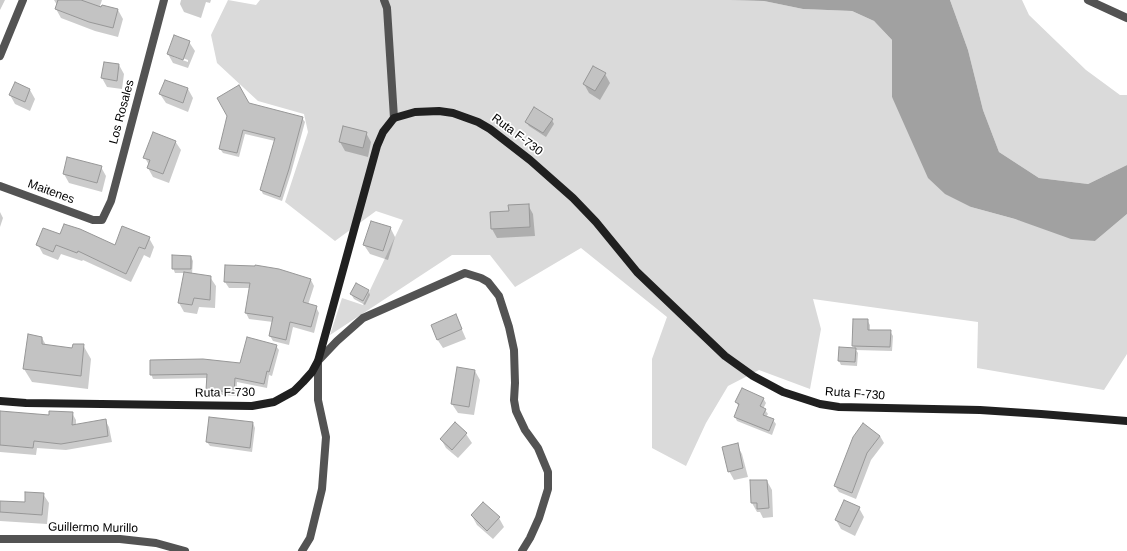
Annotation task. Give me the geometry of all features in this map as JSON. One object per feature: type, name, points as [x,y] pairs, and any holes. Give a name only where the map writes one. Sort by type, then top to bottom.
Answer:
[{"type":"street","points":[[0,56],[22,0]]},
{"type":"street","name":"Los Rosales","points":[[93,220],[102,220],[111,201],[164,0]]},
{"type":"street","points":[[384,0],[387,8],[394,118]]},
{"type":"street","points":[[1088,0],[1127,18]]},
{"type":"street","name":"Ruta F-730","points":[[0,401],[34,403],[252,406],[274,402],[294,391],[312,372],[318,361],[377,146],[383,132],[394,118],[415,112],[439,111],[466,117],[490,129],[535,164],[573,198],[617,247],[637,272],[725,356],[753,376],[783,392],[807,400],[839,407],[980,410],[1127,421]]},
{"type":"street","name":"Maitenes","points":[[0,186],[93,220]]},
{"type":"street","points":[[302,551],[310,538],[322,489],[326,437],[318,400],[318,361],[363,318],[465,273],[488,282],[499,296],[512,338],[515,367],[514,400],[516,411],[524,430],[538,448],[548,472],[548,489],[539,518],[522,551]]},
{"type":"street","name":"Guillermo Murillo","points":[[0,539],[120,539],[156,543],[185,551]]},
{"type":"shaded area","points":[[228,0],[256,5],[260,0],[730,0],[764,1],[803,9],[852,11],[874,21],[892,40],[892,97],[971,207],[1095,241],[1127,214],[1127,354],[1104,390],[977,368],[978,322],[813,299],[821,329],[810,389],[759,370],[728,386],[706,423],[686,466],[652,448],[652,359],[667,317],[581,248],[515,287],[490,255],[452,255],[330,335],[342,298],[363,305],[403,220],[376,211],[335,241],[285,202],[308,132],[304,114],[258,101],[217,63],[211,35]]},
{"type":"shaded area","points":[[730,0],[950,0],[968,50],[983,110],[999,152],[1039,178],[1088,184],[1127,165],[1127,214],[1095,241],[1071,239],[1015,219],[971,207],[945,194],[928,178],[892,97],[892,40],[874,21],[852,11],[803,9],[764,1]]},
{"type":"shaded area","points":[[950,0],[1022,0],[1029,15],[1086,70],[1120,95],[1127,95],[1127,165],[1088,184],[1039,178],[999,152],[983,110],[968,50]]},
{"type":"building","points":[[58,0],[81,0],[101,7],[102,5],[118,9],[113,28],[89,22],[55,9]]},
{"type":"building","points":[[174,35],[190,41],[183,60],[167,54]]},
{"type":"building","points":[[104,62],[119,64],[117,81],[101,78]]},
{"type":"building","points":[[593,66],[606,73],[595,91],[583,84]]},
{"type":"building","points":[[165,80],[188,88],[183,103],[159,94]]},
{"type":"building","points":[[15,82],[30,89],[25,102],[9,95]]},
{"type":"building","points":[[239,85],[249,103],[303,117],[280,197],[260,190],[275,138],[243,130],[237,153],[219,149],[227,116],[217,98]]},
{"type":"building","points":[[534,107],[553,119],[543,133],[525,122]]},
{"type":"building","points":[[343,126],[367,132],[363,148],[339,142]]},
{"type":"building","points":[[153,132],[176,141],[163,174],[147,168],[150,160],[143,158]]},
{"type":"building","points":[[67,157],[102,166],[97,183],[63,174]]},
{"type":"building","points":[[529,204],[530,227],[491,229],[490,212],[509,211],[508,205]]},
{"type":"building","points":[[371,221],[391,227],[383,251],[363,245]]},
{"type":"building","points":[[64,224],[80,229],[115,245],[122,226],[150,237],[145,249],[139,247],[126,274],[78,251],[77,253],[56,245],[53,252],[36,245],[43,228],[60,234]]},
{"type":"building","points":[[172,255],[191,256],[191,269],[172,269]]},
{"type":"building","points":[[225,265],[255,265],[279,269],[311,279],[303,302],[317,306],[311,327],[290,322],[286,340],[269,336],[273,317],[245,313],[250,283],[224,282]]},
{"type":"building","points":[[184,272],[211,276],[210,300],[194,298],[192,305],[178,303]]},
{"type":"building","points":[[356,283],[369,290],[363,301],[350,294]]},
{"type":"building","points":[[456,314],[462,329],[437,340],[431,325]]},
{"type":"building","points":[[853,319],[868,319],[868,330],[891,330],[890,347],[852,346]]},
{"type":"building","points":[[28,334],[42,337],[42,344],[72,348],[73,344],[84,344],[81,376],[23,369]]},
{"type":"building","points":[[247,337],[277,345],[269,372],[267,371],[264,384],[235,378],[234,392],[206,390],[207,374],[150,375],[150,360],[203,359],[240,363]]},
{"type":"building","points":[[839,347],[856,348],[855,362],[838,361]]},
{"type":"building","points":[[457,367],[475,370],[469,407],[451,404]]},
{"type":"building","points":[[742,388],[764,398],[760,406],[766,409],[763,415],[774,419],[769,431],[734,417],[739,404],[735,402]]},
{"type":"building","points":[[0,411],[49,415],[49,411],[73,412],[72,425],[106,419],[108,436],[61,444],[34,441],[33,448],[0,445]]},
{"type":"building","points":[[209,417],[253,422],[250,448],[206,442]]},
{"type":"building","points":[[455,422],[467,433],[452,450],[440,439]]},
{"type":"building","points":[[863,423],[880,436],[867,453],[852,493],[834,486],[853,437]]},
{"type":"building","points":[[738,443],[743,468],[728,472],[722,447]]},
{"type":"building","points":[[750,480],[767,480],[769,508],[757,509],[757,503],[751,503]]},
{"type":"building","points":[[25,492],[44,493],[42,515],[0,512],[0,501],[25,502]]},
{"type":"building","points":[[844,500],[860,507],[850,527],[835,520]]},
{"type":"building","points":[[483,502],[500,517],[487,531],[471,515]]}]
